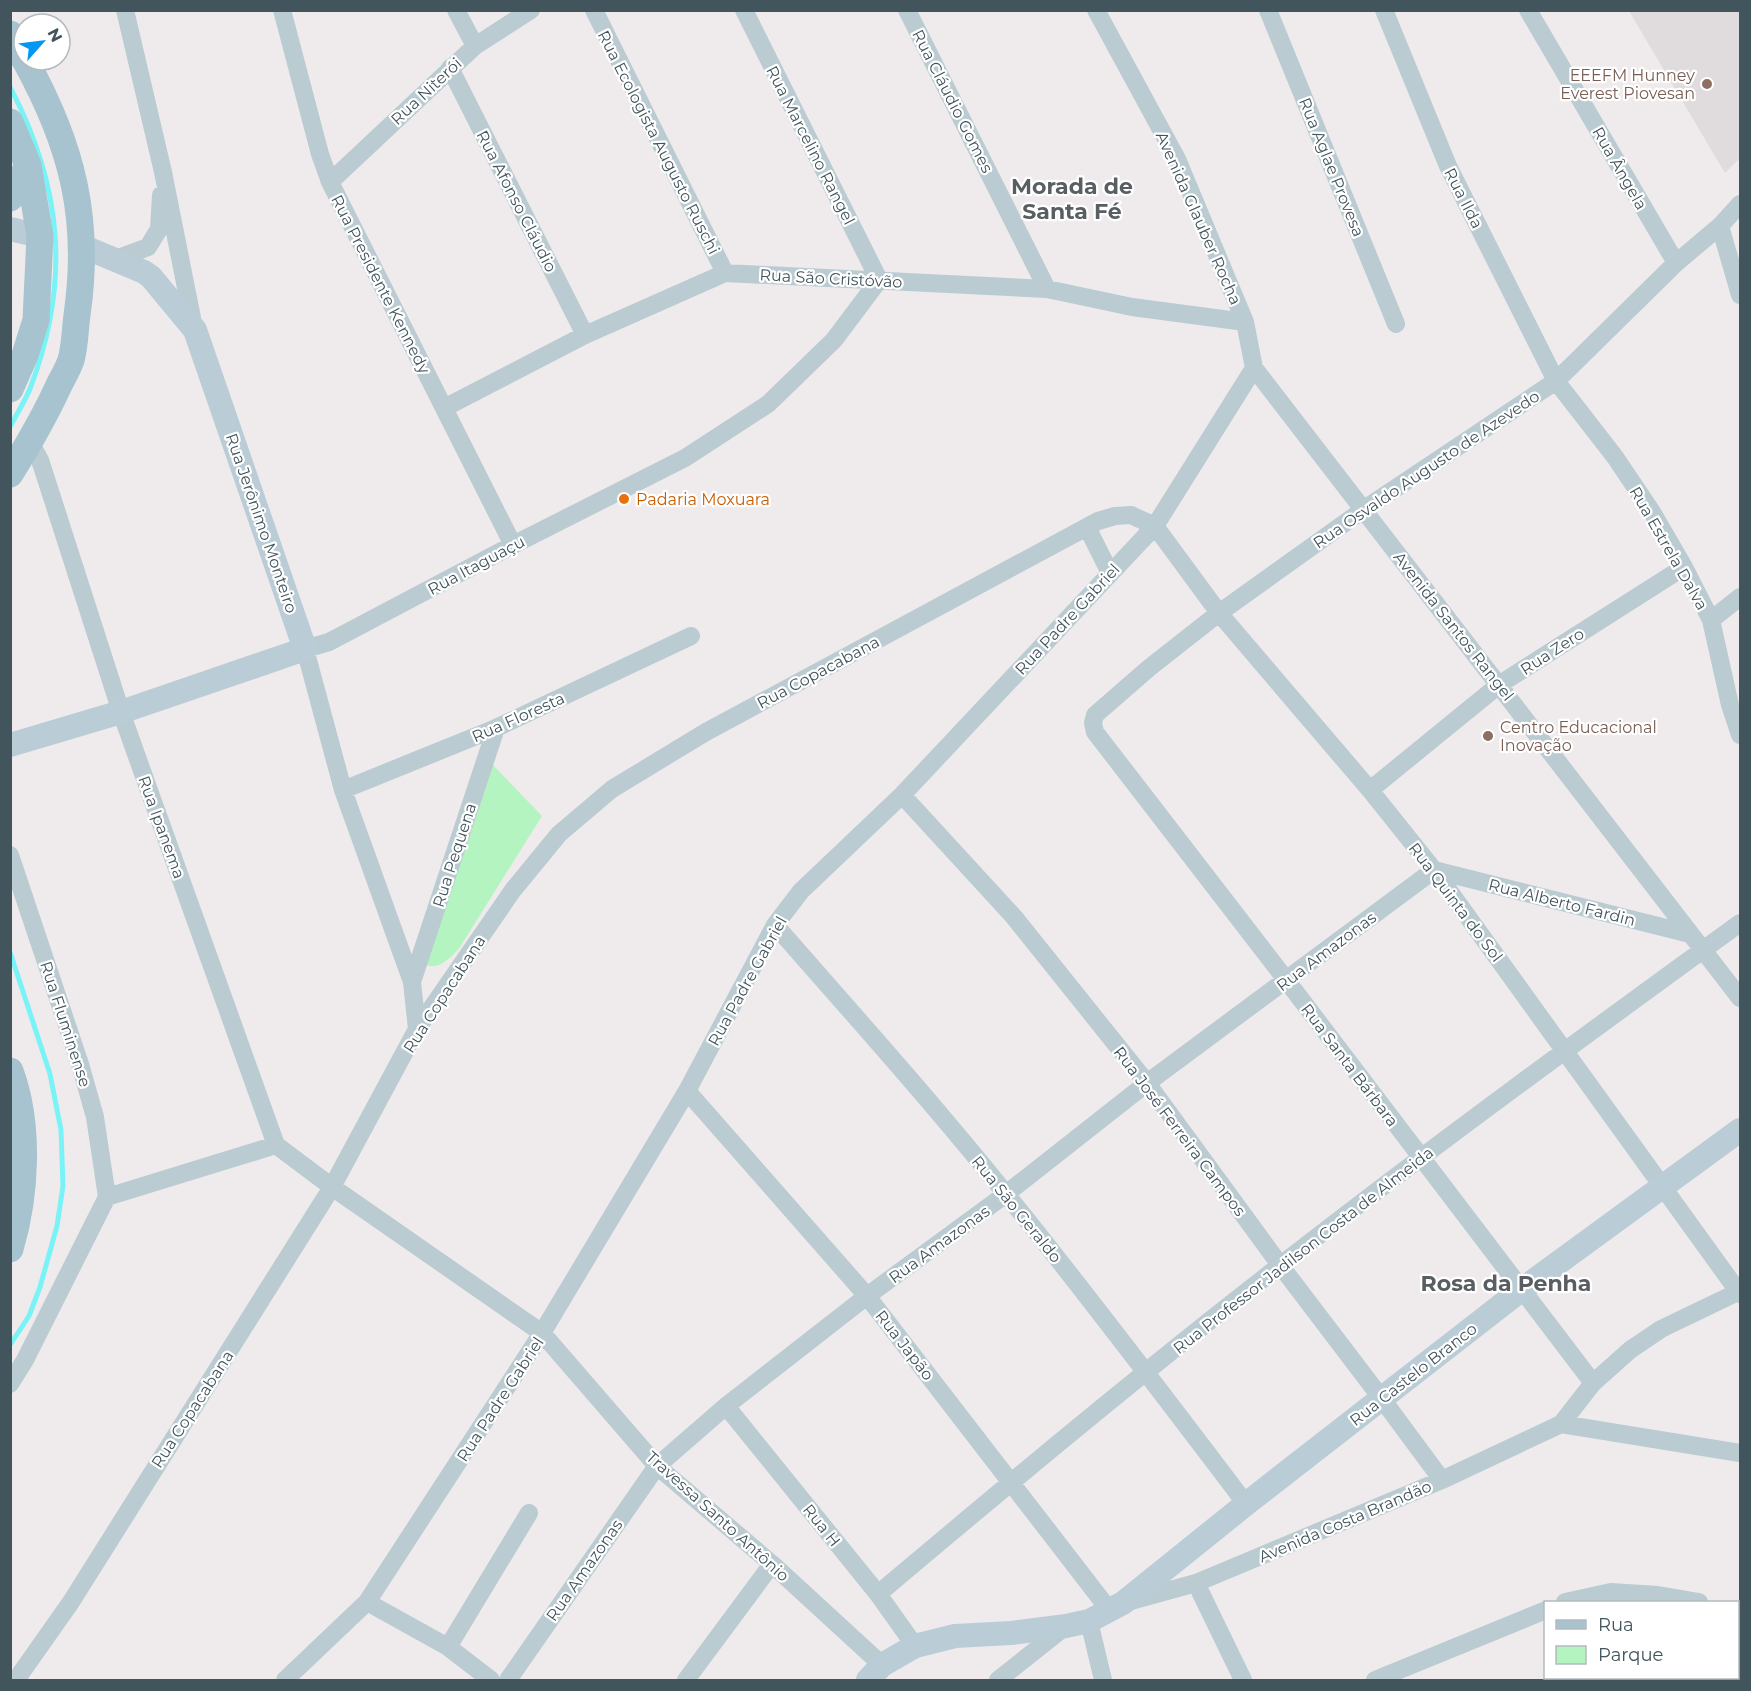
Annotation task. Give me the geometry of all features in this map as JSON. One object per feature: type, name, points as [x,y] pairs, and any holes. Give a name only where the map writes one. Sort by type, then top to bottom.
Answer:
[{"type":"main road","points":[[10,389],[25,355],[61,241],[74,179],[59,131],[43,92],[31,72]]},
{"type":"main road","points":[[10,122],[61,241],[80,293],[70,361],[30,442],[10,474]]},
{"type":"main road","points":[[10,198],[15,193],[28,165]]},
{"type":"main road","points":[[10,1071],[20,1112],[23,1147],[22,1198],[10,1249]]},
{"type":"street","name":"Rua Jerônimo Monteiro","points":[[125,10],[163,172],[195,330],[305,649],[343,790],[412,982],[417,1029]]},
{"type":"street","name":"Rua Presidente Kennedy","points":[[282,10],[320,154],[330,182],[513,545]]},
{"type":"street","points":[[456,10],[475,46]]},
{"type":"street","name":"Rua Niterói","points":[[330,182],[475,46],[531,10]]},
{"type":"street","name":"Rua Ecologista Augusto Ruschi","points":[[594,10],[725,273]]},
{"type":"street","name":"Rua Marcelino Rangel","points":[[744,10],[879,280]]},
{"type":"street","name":"Rua Cláudio Gomes","points":[[907,10],[1047,289]]},
{"type":"street","name":"Avenida Glauber Rocha","points":[[1096,10],[1177,159],[1245,322],[1254,368]]},
{"type":"street","name":"Rua Aglae Provesa","points":[[1269,10],[1396,324]]},
{"type":"street","name":"Rua Ilda","points":[[1384,10],[1448,166],[1556,381]]},
{"type":"street","name":"Rua Ângela","points":[[1528,10],[1676,263]]},
{"type":"street","name":"Rua Afonso Cláudio","points":[[450,68],[585,335]]},
{"type":"street","points":[[116,258],[148,247],[159,229],[163,172]]},
{"type":"street","name":"Rua Osvaldo Augusto de Azevedo","points":[[1095,715],[1149,668],[1220,613],[1363,510],[1556,381],[1676,263],[1720,226],[1740,204]]},
{"type":"street","points":[[1720,226],[1740,296]]},
{"type":"street","points":[[10,229],[61,241],[100,255],[116,258],[144,272],[151,277],[195,330]]},
{"type":"street","name":"Rua São Cristóvão","points":[[444,408],[585,335],[725,273],[1047,289],[1132,307],[1245,322]]},
{"type":"street","name":"Rua Itaguaçu","points":[[10,745],[121,712],[329,642],[685,458],[768,404],[834,340],[879,280]]},
{"type":"street","name":"Avenida Santos Rangel","points":[[1254,368],[1740,998]]},
{"type":"street","name":"Rua Padre Gabriel","points":[[285,1680],[367,1602],[542,1333],[687,1091],[775,925],[801,891],[902,795],[1155,526],[1254,368]]},
{"type":"street","name":"Rua Estrela Dalva","points":[[1556,381],[1615,457],[1652,512],[1684,567],[1711,620],[1735,707],[1740,735]]},
{"type":"street","name":"Rua Ipanema","points":[[30,442],[40,460],[121,712],[276,1145]]},
{"type":"street","name":"Rua Copacabana","points":[[16,1680],[71,1602],[332,1188],[417,1029],[513,890],[559,834],[612,789],[706,732],[1087,527],[1115,516],[1131,514],[1155,526]]},
{"type":"street","name":"Rua Quinta do Sol","points":[[1155,526],[1220,613],[1370,790],[1434,870],[1739,1293]]},
{"type":"street","points":[[1087,527],[1110,573]]},
{"type":"street","name":"Rua Zero","points":[[1370,790],[1500,684],[1684,567]]},
{"type":"street","points":[[1711,620],[1740,597]]},
{"type":"street","name":"Rua Floresta","points":[[343,790],[496,728],[691,636]]},
{"type":"street","name":"Rua Santa Bárbara","points":[[1095,715],[1093,723],[1095,732],[1593,1383]]},
{"type":"street","name":"Rua Pequena","points":[[412,982],[496,728]]},
{"type":"street","name":"Rua José Ferreira Campos","points":[[902,795],[1014,917],[1147,1083],[1442,1480]]},
{"type":"street","name":"Rua Fluminense","points":[[10,855],[80,1064],[92,1107],[107,1197]]},
{"type":"street","name":"Rua Alberto Fardin","points":[[1434,870],[1690,934]]},
{"type":"street","name":"Rua Amazonas","points":[[508,1680],[657,1466],[726,1406],[867,1296],[1006,1194],[1147,1083],[1434,870]]},
{"type":"street","name":"Rua Professor Jadilson Costa de Almeida","points":[[878,1594],[1011,1482],[1280,1265],[1565,1050],[1740,923]]},
{"type":"street","name":"Rua São Geraldo","points":[[775,925],[907,1075],[1006,1194],[1147,1373],[1246,1504]]},
{"type":"street","name":"Rua Japão","points":[[687,1091],[867,1296],[1011,1482],[1097,1615],[1103,1680]]},
{"type":"street","name":"Rua Castelo Branco","points":[[1097,1615],[1246,1504],[1521,1290],[1740,1130]]},
{"type":"street","points":[[10,1384],[25,1360],[107,1197],[276,1145],[332,1188]]},
{"type":"street","name":"Travessa Santo Antônio","points":[[332,1188],[542,1333],[657,1466],[772,1564],[875,1673]]},
{"type":"street","points":[[1739,1293],[1661,1329],[1630,1350],[1593,1383],[1561,1424],[1740,1453]]},
{"type":"street","name":"Rua H","points":[[726,1406],[878,1594],[915,1646]]},
{"type":"street","name":"Avenida Costa Brandão","points":[[875,1673],[915,1646],[955,1636],[1011,1633],[1097,1615],[1196,1584],[1442,1480],[1561,1424]]},
{"type":"street","points":[[448,1647],[529,1513]]},
{"type":"street","points":[[687,1680],[772,1564]]},
{"type":"street","points":[[1196,1584],[1243,1680]]},
{"type":"street","points":[[1570,1601],[1611,1592],[1658,1595],[1693,1601]]},
{"type":"street","points":[[367,1602],[448,1647],[491,1680]]},
{"type":"street","points":[[1375,1680],[1544,1610]]},
{"type":"street","points":[[998,1680],[1097,1615]]},
{"type":"shaded area","name":"EEEFM Hunney Everest Piovesan","points":[[1629,11],[1740,11],[1740,158],[1725,173]]},
{"type":"green space","points":[[492,764],[542,816],[460,947],[440,965],[430,966],[425,964]]},
{"type":"waterway","points":[[10,87],[41,161],[50,197],[55,234],[56,271],[52,308],[44,347],[29,391],[10,427]]},
{"type":"waterway","points":[[10,952],[50,1074],[61,1130],[63,1186],[57,1226],[40,1287],[29,1316],[10,1345]]},
{"type":"place","name":"EEEFM Hunney Everest Piovesan","points":[[1707,84]]},
{"type":"place","name":"Padaria Moxuara","points":[[624,499]]},
{"type":"place","name":"Centro Educacional Inovação","points":[[1488,736]]},
{"type":"district","name":"Morada de Santa Fé","points":[[1072,198]]},
{"type":"district","name":"Rosa da Penha","points":[[1506,1283]]}]
